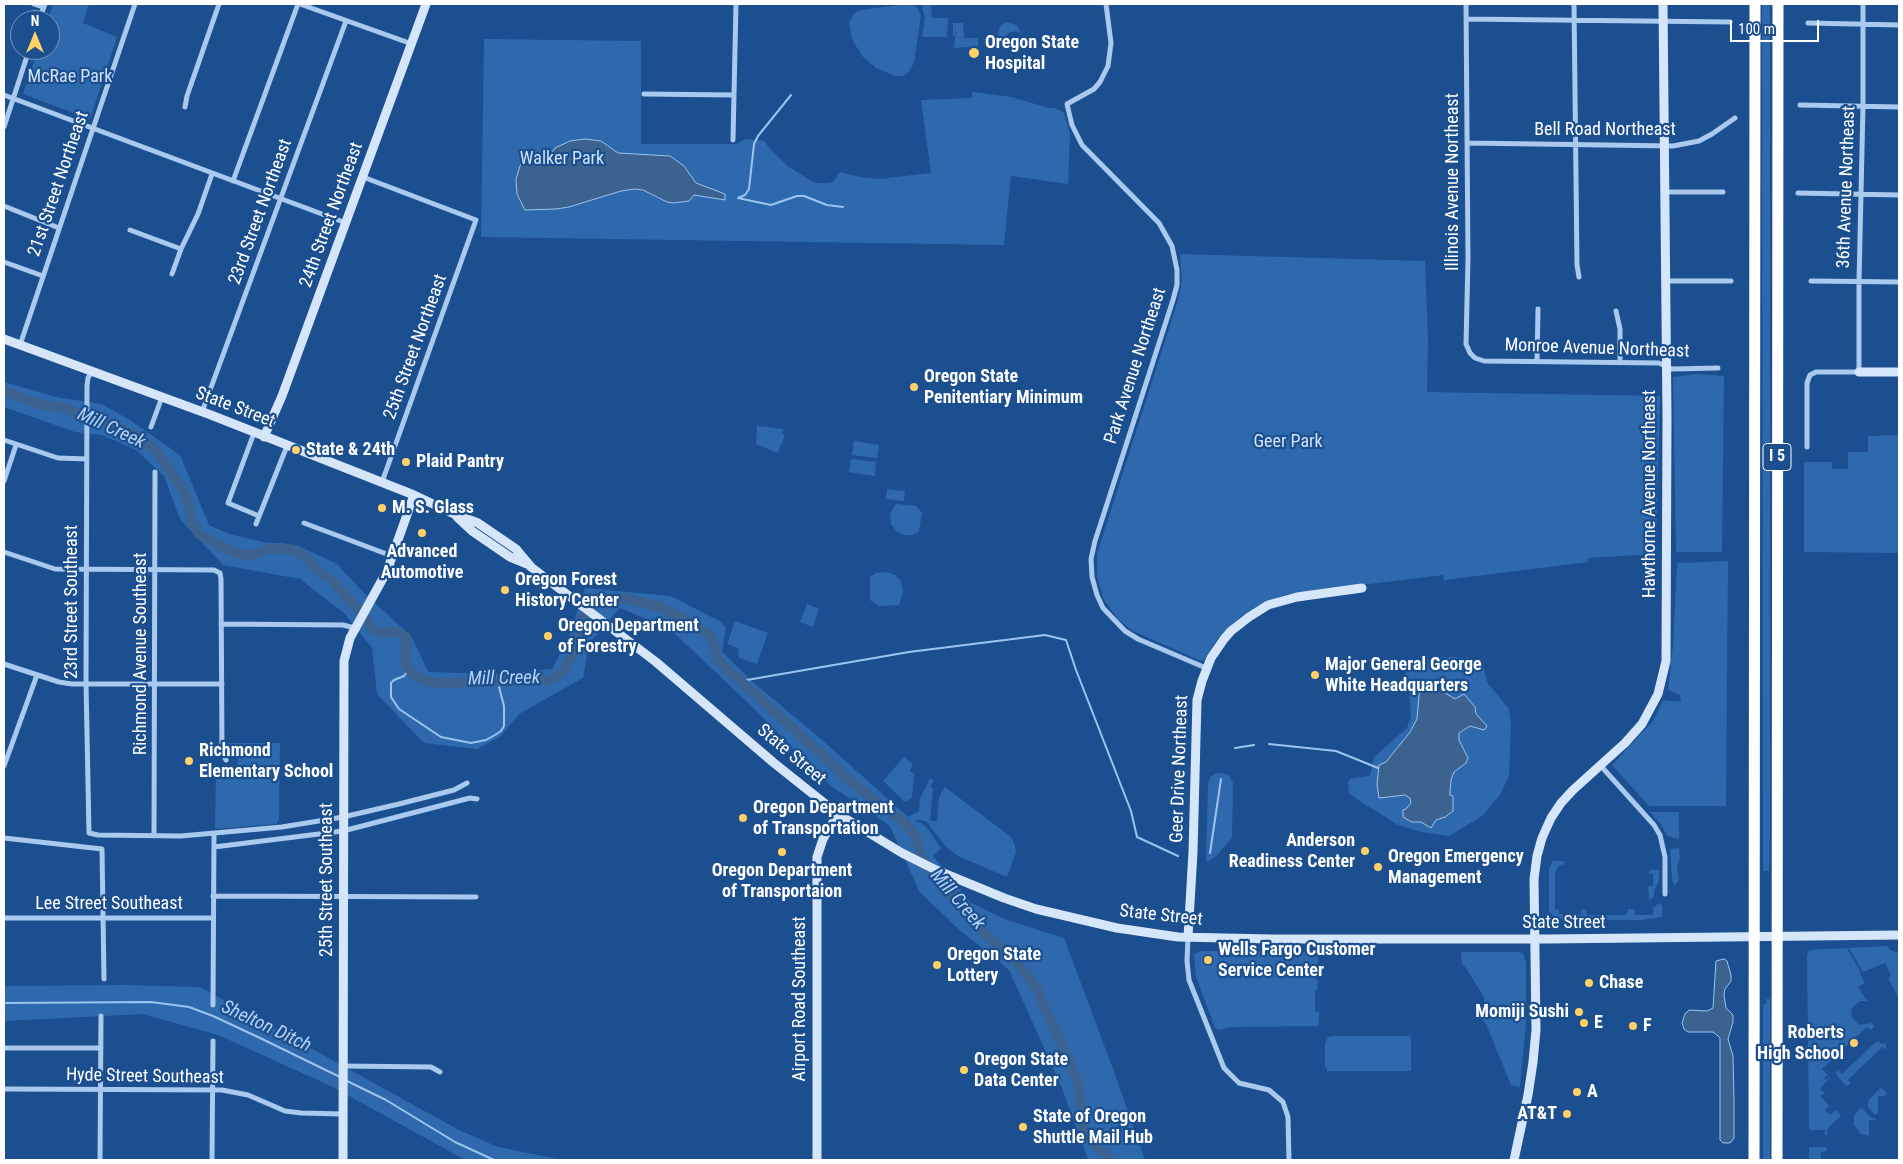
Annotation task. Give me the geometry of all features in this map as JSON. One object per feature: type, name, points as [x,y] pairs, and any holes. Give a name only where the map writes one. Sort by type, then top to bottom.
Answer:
[{"type":"highway","name":"I 5","points":[[1754,1160],[1755,4]]},
{"type":"highway","name":"I 5","points":[[1777,1160],[1778,4]]},
{"type":"main road","name":"24th Street Northeast","points":[[264,437],[282,396],[426,4]]},
{"type":"main road","name":"Hawthorne Avenue Northeast","points":[[1514,1160],[1527,1103],[1536,1030],[1535,873],[1542,838],[1551,818],[1562,803],[1625,743],[1642,724],[1658,694],[1666,661],[1666,281],[1663,4]]},
{"type":"main road","name":"State Street","points":[[4,339],[202,412],[382,482],[478,523],[516,549],[531,567],[656,662],[774,763],[838,814],[902,853],[954,878],[1004,898],[1057,915],[1117,928],[1188,937],[1272,939],[1535,939],[1899,935]]},
{"type":"main road","points":[[1859,372],[1899,372]]},
{"type":"main road","name":"25th Street Southeast","points":[[343,1160],[344,661],[348,643],[355,628],[380,586],[414,495]]},
{"type":"main road","name":"Geer Drive Northeast","points":[[1188,937],[1193,852],[1196,710],[1199,689],[1206,668],[1224,639],[1249,617],[1268,606],[1297,597],[1362,588]]},
{"type":"main road","name":"Airport Road Southeast","points":[[817,1160],[817,862],[823,839],[838,814]]},
{"type":"street","points":[[34,4],[44,6]]},
{"type":"street","name":"21st Street Northeast","points":[[20,345],[135,4]]},
{"type":"street","points":[[185,106],[219,4]]},
{"type":"street","points":[[233,181],[299,4],[412,44]]},
{"type":"street","points":[[733,140],[736,4]]},
{"type":"street","name":"Park Avenue Northeast","points":[[1106,4],[1111,43],[1108,66],[1094,89],[1067,104],[1072,125],[1082,146],[1165,231],[1176,256],[1178,270],[1174,300],[1092,551],[1092,577],[1103,608],[1125,631],[1138,639],[1206,668]]},
{"type":"street","name":"Illinois Avenue Northeast","points":[[1466,4],[1466,344],[1470,353],[1475,358]]},
{"type":"street","points":[[1574,4],[1577,265],[1579,277]]},
{"type":"street","name":"36th Avenue Northeast","points":[[1859,372],[1858,282],[1864,106],[1863,4]]},
{"type":"street","points":[[1466,19],[1730,22]]},
{"type":"street","name":"23rd Street Northeast","points":[[202,412],[346,21]]},
{"type":"street","points":[[1808,23],[1899,25]]},
{"type":"street","points":[[4,127],[26,60]]},
{"type":"street","points":[[644,94],[734,95]]},
{"type":"street","points":[[4,95],[346,223]]},
{"type":"street","points":[[1800,105],[1899,107]]},
{"type":"street","name":"Bell Road Northeast","points":[[1467,143],[1576,143],[1664,146],[1687,144],[1699,141],[1712,134],[1735,118]]},
{"type":"street","points":[[172,274],[192,229],[212,174]]},
{"type":"street","name":"25th Street Northeast","points":[[363,177],[476,220],[382,482]]},
{"type":"street","points":[[1665,192],[1724,192]]},
{"type":"street","points":[[1798,193],[1899,195]]},
{"type":"street","points":[[4,206],[59,228]]},
{"type":"street","points":[[130,230],[182,249]]},
{"type":"street","points":[[4,262],[43,276]]},
{"type":"street","points":[[1666,281],[1731,281]]},
{"type":"street","points":[[1811,281],[1899,282]]},
{"type":"street","points":[[1537,362],[1538,309]]},
{"type":"street","points":[[1616,311],[1620,329],[1620,363]]},
{"type":"street","name":"Monroe Avenue Northeast","points":[[1475,358],[1484,361],[1659,363],[1672,369],[1718,368]]},
{"type":"street","name":"23rd Street Southeast","points":[[92,371],[88,378],[87,398],[86,684],[89,833],[98,835],[154,836]]},
{"type":"street","points":[[1806,447],[1807,383],[1810,375],[1816,372],[1859,372]]},
{"type":"street","points":[[151,427],[162,397]]},
{"type":"street","points":[[254,433],[228,503],[259,516]]},
{"type":"street","points":[[4,440],[62,458],[87,458]]},
{"type":"street","points":[[4,480],[16,445]]},
{"type":"street","points":[[256,524],[287,446]]},
{"type":"street","name":"Richmond Avenue Southeast","points":[[154,836],[155,472]]},
{"type":"street","points":[[304,523],[392,556]]},
{"type":"street","points":[[4,552],[48,568],[214,570],[220,573],[222,752],[226,760]]},
{"type":"street","points":[[221,624],[343,625],[355,628]]},
{"type":"street","points":[[4,664],[59,682],[86,684],[222,684]]},
{"type":"street","points":[[4,766],[36,675]]},
{"type":"street","points":[[1600,765],[1660,835],[1664,857],[1664,894]]},
{"type":"street","points":[[154,836],[214,834],[282,828],[343,818],[454,790],[467,783]]},
{"type":"street","points":[[214,847],[343,832],[470,798],[478,799]]},
{"type":"street","points":[[213,1005],[214,834]]},
{"type":"street","points":[[4,838],[102,849],[104,979]]},
{"type":"street","points":[[213,896],[476,897]]},
{"type":"street","name":"Lee Street Southeast","points":[[4,918],[213,918]]},
{"type":"street","points":[[1188,937],[1187,961],[1189,980],[1224,1068],[1239,1083],[1270,1090],[1283,1102],[1288,1117],[1289,1160]]},
{"type":"street","points":[[100,1016],[100,1160]]},
{"type":"street","points":[[212,1160],[213,1041]]},
{"type":"street","points":[[4,1048],[100,1048]]},
{"type":"street","points":[[342,1066],[431,1067],[440,1072]]},
{"type":"street","name":"Hyde Street Southeast","points":[[4,1089],[212,1090],[238,1092],[285,1112],[342,1114]]},
{"type":"green space","name":"McRae Park","points":[[53,4],[89,4],[83,23],[117,37],[90,119],[23,94],[35,60],[60,60],[60,10],[51,10]]},
{"type":"green space","points":[[908,4],[917,7],[921,15],[914,63],[908,73],[903,76],[896,76],[876,68],[862,56],[852,39],[849,22],[854,13],[861,10]]},
{"type":"green space","points":[[924,4],[931,4],[932,18],[948,18],[947,37],[922,37],[925,18],[922,7]]},
{"type":"green space","points":[[1762,4],[1770,4],[1769,871],[1763,871]]},
{"type":"green space","points":[[1005,22],[1017,25],[1021,34],[1016,31],[1008,33],[1005,37],[1008,46],[1002,43],[998,35],[1000,26]]},
{"type":"green space","points":[[953,23],[963,23],[964,38],[978,38],[978,46],[954,48],[956,31],[955,36],[953,36]]},
{"type":"green space","name":"Walker Park","points":[[484,39],[641,41],[641,144],[736,144],[746,139],[764,141],[789,167],[815,183],[834,181],[840,172],[859,177],[879,179],[931,173],[921,100],[972,98],[972,92],[1011,97],[1055,108],[1063,112],[1070,134],[1068,184],[1011,176],[1004,245],[481,237]]},
{"type":"green space","name":"Geer Park","points":[[1180,254],[1425,261],[1428,340],[1427,392],[1660,396],[1656,554],[1588,558],[1588,562],[1444,580],[1443,575],[1289,594],[1264,602],[1240,617],[1218,638],[1204,660],[1201,661],[1133,631],[1118,619],[1104,600],[1097,577],[1097,554],[1178,300],[1182,280]]},
{"type":"green space","points":[[1699,374],[1724,376],[1722,552],[1676,552],[1673,377]]},
{"type":"green space","points":[[4,382],[56,397],[101,404],[130,420],[180,455],[209,525],[229,534],[263,542],[297,545],[337,564],[364,593],[412,637],[428,672],[500,674],[552,669],[569,636],[585,588],[671,596],[721,622],[726,627],[722,652],[754,683],[821,739],[908,817],[919,811],[920,799],[930,778],[934,781],[930,786],[933,789],[930,821],[937,821],[939,797],[945,787],[1011,837],[1016,852],[1007,877],[958,856],[947,848],[927,822],[921,820],[914,821],[921,823],[927,828],[941,848],[933,856],[971,903],[1007,920],[1064,938],[1145,1160],[1088,1160],[1062,1088],[1009,970],[955,926],[919,891],[890,826],[831,786],[744,699],[671,630],[620,608],[589,643],[583,678],[519,714],[501,736],[477,749],[424,743],[377,694],[372,648],[344,613],[300,579],[223,565],[180,519],[164,476],[136,450],[102,435],[75,432],[4,407]]},
{"type":"green space","points":[[757,426],[784,429],[782,433],[785,435],[778,453],[756,444]]},
{"type":"green space","points":[[1899,435],[1899,553],[1804,552],[1804,462],[1832,462],[1832,469],[1848,469],[1848,452],[1868,452],[1868,436]]},
{"type":"green space","points":[[854,441],[879,445],[877,458],[852,455]]},
{"type":"green space","points":[[851,459],[876,462],[875,476],[849,472]]},
{"type":"green space","points":[[887,489],[905,491],[904,501],[886,499]]},
{"type":"green space","points":[[896,504],[916,506],[922,513],[919,531],[913,535],[904,535],[896,531],[891,524],[890,514]]},
{"type":"green space","points":[[1728,561],[1726,806],[1649,806],[1612,765],[1653,721],[1663,700],[1681,702],[1680,695],[1668,690],[1673,645],[1677,563]]},
{"type":"green space","points":[[887,572],[895,575],[901,581],[903,592],[899,605],[878,606],[870,600],[870,577],[876,573]]},
{"type":"green space","points":[[807,604],[819,609],[813,627],[800,622]]},
{"type":"green space","points":[[735,621],[768,633],[757,664],[739,658],[738,648],[727,644]]},
{"type":"green space","points":[[1432,658],[1469,658],[1483,664],[1487,682],[1509,709],[1511,724],[1509,776],[1500,795],[1482,816],[1449,836],[1421,832],[1396,824],[1349,793],[1348,783],[1353,778],[1370,776],[1374,757],[1407,728],[1411,716],[1409,689],[1403,678],[1410,665]]},
{"type":"green space","points":[[228,743],[280,743],[279,820],[276,824],[215,829],[216,771],[232,770],[238,764],[238,754],[229,749]]},
{"type":"green space","points":[[904,757],[913,764],[910,771],[914,774],[912,798],[905,802],[883,781]]},
{"type":"green space","points":[[1221,773],[1229,775],[1233,783],[1232,838],[1208,862],[1206,860],[1208,784],[1210,777]]},
{"type":"green space","points":[[1650,812],[1679,812],[1679,839],[1667,836],[1662,826]]},
{"type":"green space","points":[[1679,848],[1680,859],[1677,866],[1679,879],[1674,885],[1670,849]]},
{"type":"green space","points":[[1553,861],[1565,862],[1558,866],[1555,873],[1555,909],[1559,910],[1559,914],[1581,915],[1581,909],[1586,910],[1587,915],[1627,915],[1628,909],[1635,909],[1635,915],[1653,915],[1653,908],[1659,903],[1662,905],[1662,917],[1641,920],[1566,920],[1553,916],[1549,911],[1549,868]]},
{"type":"green space","points":[[1650,870],[1659,870],[1659,881],[1654,891],[1654,897],[1649,900],[1648,886],[1653,886],[1653,874],[1648,873]]},
{"type":"green space","points":[[1887,946],[1890,950],[1899,953],[1899,999],[1888,978],[1891,976],[1885,963],[1863,972],[1849,948]]},
{"type":"green space","points":[[1847,948],[1865,983],[1858,987],[1867,1001],[1860,1001],[1854,1006],[1851,1010],[1852,1017],[1859,1025],[1872,1023],[1874,1027],[1871,1030],[1867,1027],[1822,1069],[1828,1075],[1824,1078],[1826,1080],[1830,1078],[1820,1089],[1825,1093],[1820,1096],[1829,1106],[1825,1110],[1830,1115],[1836,1110],[1841,1116],[1827,1129],[1827,1135],[1825,1135],[1825,1130],[1809,1130],[1807,955],[1809,950]]},
{"type":"green space","points":[[1200,951],[1316,952],[1319,961],[1315,967],[1314,976],[1318,981],[1317,990],[1315,990],[1315,1011],[1319,1012],[1319,1026],[1231,1027],[1219,1030],[1215,1028],[1196,977],[1194,954]]},
{"type":"green space","points":[[1461,952],[1520,952],[1524,955],[1526,963],[1526,1023],[1520,1087],[1511,1085],[1486,1024],[1481,1017],[1481,1011],[1484,1010],[1484,997],[1464,965],[1462,965]]},
{"type":"green space","points":[[124,985],[200,987],[459,1130],[498,1147],[564,1160],[465,1160],[333,1087],[218,1035],[143,1014],[4,1021],[4,986]]},
{"type":"green space","points":[[1766,999],[1770,999],[1770,1160],[1763,1160],[1763,1004],[1766,1004]]},
{"type":"green space","points":[[1409,1036],[1411,1038],[1411,1071],[1327,1071],[1327,1067],[1325,1067],[1325,1043],[1328,1037]]},
{"type":"green space","points":[[1877,1041],[1882,1044],[1885,1043],[1887,1050],[1882,1047],[1848,1080],[1851,1084],[1846,1086],[1836,1074],[1838,1070],[1842,1074]]},
{"type":"green space","points":[[1881,1087],[1887,1093],[1884,1096],[1878,1096],[1878,1112],[1876,1115],[1868,1107],[1868,1101]]},
{"type":"green space","points":[[1860,1108],[1870,1117],[1876,1119],[1869,1120],[1869,1136],[1861,1134],[1854,1125],[1854,1116]]},
{"type":"green space","points":[[1809,1147],[1826,1147],[1827,1151],[1821,1152],[1821,1160],[1809,1160]]},
{"type":"shaded area","points":[[585,139],[601,141],[618,153],[670,156],[684,166],[696,183],[725,194],[725,200],[694,195],[689,201],[674,203],[667,202],[643,190],[635,189],[621,191],[569,207],[525,210],[517,194],[516,179],[520,166],[526,156],[543,153],[551,154],[555,148],[570,141]]},
{"type":"shaded area","points":[[1430,685],[1455,699],[1464,694],[1475,707],[1476,714],[1487,726],[1484,730],[1470,726],[1459,733],[1459,740],[1468,758],[1466,763],[1454,772],[1451,780],[1450,795],[1453,796],[1453,811],[1445,817],[1436,820],[1431,828],[1421,822],[1412,822],[1403,817],[1403,810],[1411,803],[1410,798],[1405,795],[1379,798],[1377,784],[1379,765],[1386,762],[1410,732],[1417,719],[1419,695],[1423,689]]},
{"type":"shaded area","points":[[1724,959],[1727,961],[1731,975],[1731,981],[1725,989],[1724,995],[1726,1008],[1733,1015],[1728,1039],[1733,1056],[1734,1100],[1734,1138],[1730,1143],[1723,1143],[1720,1140],[1720,1038],[1713,1032],[1688,1032],[1684,1029],[1682,1023],[1685,1014],[1689,1010],[1707,1011],[1713,1008],[1716,961]]},
{"type":"waterway","points":[[738,198],[745,195],[749,189],[754,144],[758,136],[791,95]]},
{"type":"waterway","points":[[738,198],[771,205],[797,196],[804,196],[827,205],[843,207]]},
{"type":"waterway","name":"Mill Creek","points":[[4,391],[38,404],[65,408],[141,438],[157,452],[184,491],[189,506],[191,522],[199,534],[224,548],[240,554],[253,555],[265,550],[280,548],[294,550],[303,554],[320,573],[330,579],[367,619],[374,630],[396,632],[406,637],[405,663],[417,677],[427,681],[440,683],[550,680],[555,678],[563,671],[576,648],[582,619],[600,600],[622,598],[658,606],[701,628],[711,637],[718,659],[723,665],[854,784],[903,822],[916,836],[921,857],[929,870],[983,932],[998,947],[1013,957],[1037,989],[1078,1081],[1084,1130],[1110,1160]]},
{"type":"waterway","points":[[741,681],[909,652],[1045,635],[1066,640],[1131,811],[1137,837],[1178,856]]},
{"type":"waterway","points":[[409,669],[404,676],[391,683],[391,697],[399,709],[441,737],[471,743],[486,740],[501,731],[504,726],[504,706],[499,687],[501,681]]},
{"type":"waterway","points":[[1269,744],[1336,751],[1378,768]]},
{"type":"waterway","points":[[1235,748],[1254,745]]},
{"type":"waterway","points":[[1210,853],[1221,779]]},
{"type":"waterway","name":"Shelton Ditch","points":[[4,1003],[151,1002],[189,1007],[213,1016],[340,1077]]},
{"type":"waterway","name":"Shelton Ditch","points":[[347,1081],[386,1100],[455,1142],[494,1160]]},
{"type":"place","name":"Oregon State Hospital","points":[[974,53]]},
{"type":"place","name":"Oregon State Penitentiary Minimum","points":[[914,387]]},
{"type":"place","name":"State & 24th","points":[[296,450]]},
{"type":"place","name":"Plaid Pantry","points":[[406,462]]},
{"type":"place","name":"M. S. Glass","points":[[382,508]]},
{"type":"place","name":"Advanced Automotive","points":[[422,533]]},
{"type":"place","name":"Oregon Forest History Center","points":[[505,590]]},
{"type":"place","name":"Oregon Department of Forestry","points":[[548,636]]},
{"type":"place","name":"Major General George White Headquarters","points":[[1315,675]]},
{"type":"place","name":"Richmond Elementary School","points":[[189,761]]},
{"type":"place","name":"Oregon Department of Transportation","points":[[743,818]]},
{"type":"place","name":"Anderson Readiness Center","points":[[1365,851]]},
{"type":"place","name":"Oregon Department of Transportaion","points":[[782,852]]},
{"type":"place","name":"Oregon Emergency Management","points":[[1378,867]]},
{"type":"place","name":"Wells Fargo Customer Service Center","points":[[1208,960]]},
{"type":"place","name":"Oregon State Lottery","points":[[937,965]]},
{"type":"place","name":"Chase","points":[[1589,983]]},
{"type":"place","name":"Momiji Sushi","points":[[1579,1012]]},
{"type":"place","name":"E","points":[[1584,1023]]},
{"type":"place","name":"F","points":[[1633,1026]]},
{"type":"place","name":"Roberts High School","points":[[1854,1043]]},
{"type":"place","name":"Oregon State Data Center","points":[[964,1070]]},
{"type":"place","name":"A","points":[[1577,1092]]},
{"type":"place","name":"AT&T","points":[[1567,1114]]},
{"type":"place","name":"State of Oregon Shuttle Mail Hub","points":[[1023,1127]]}]
